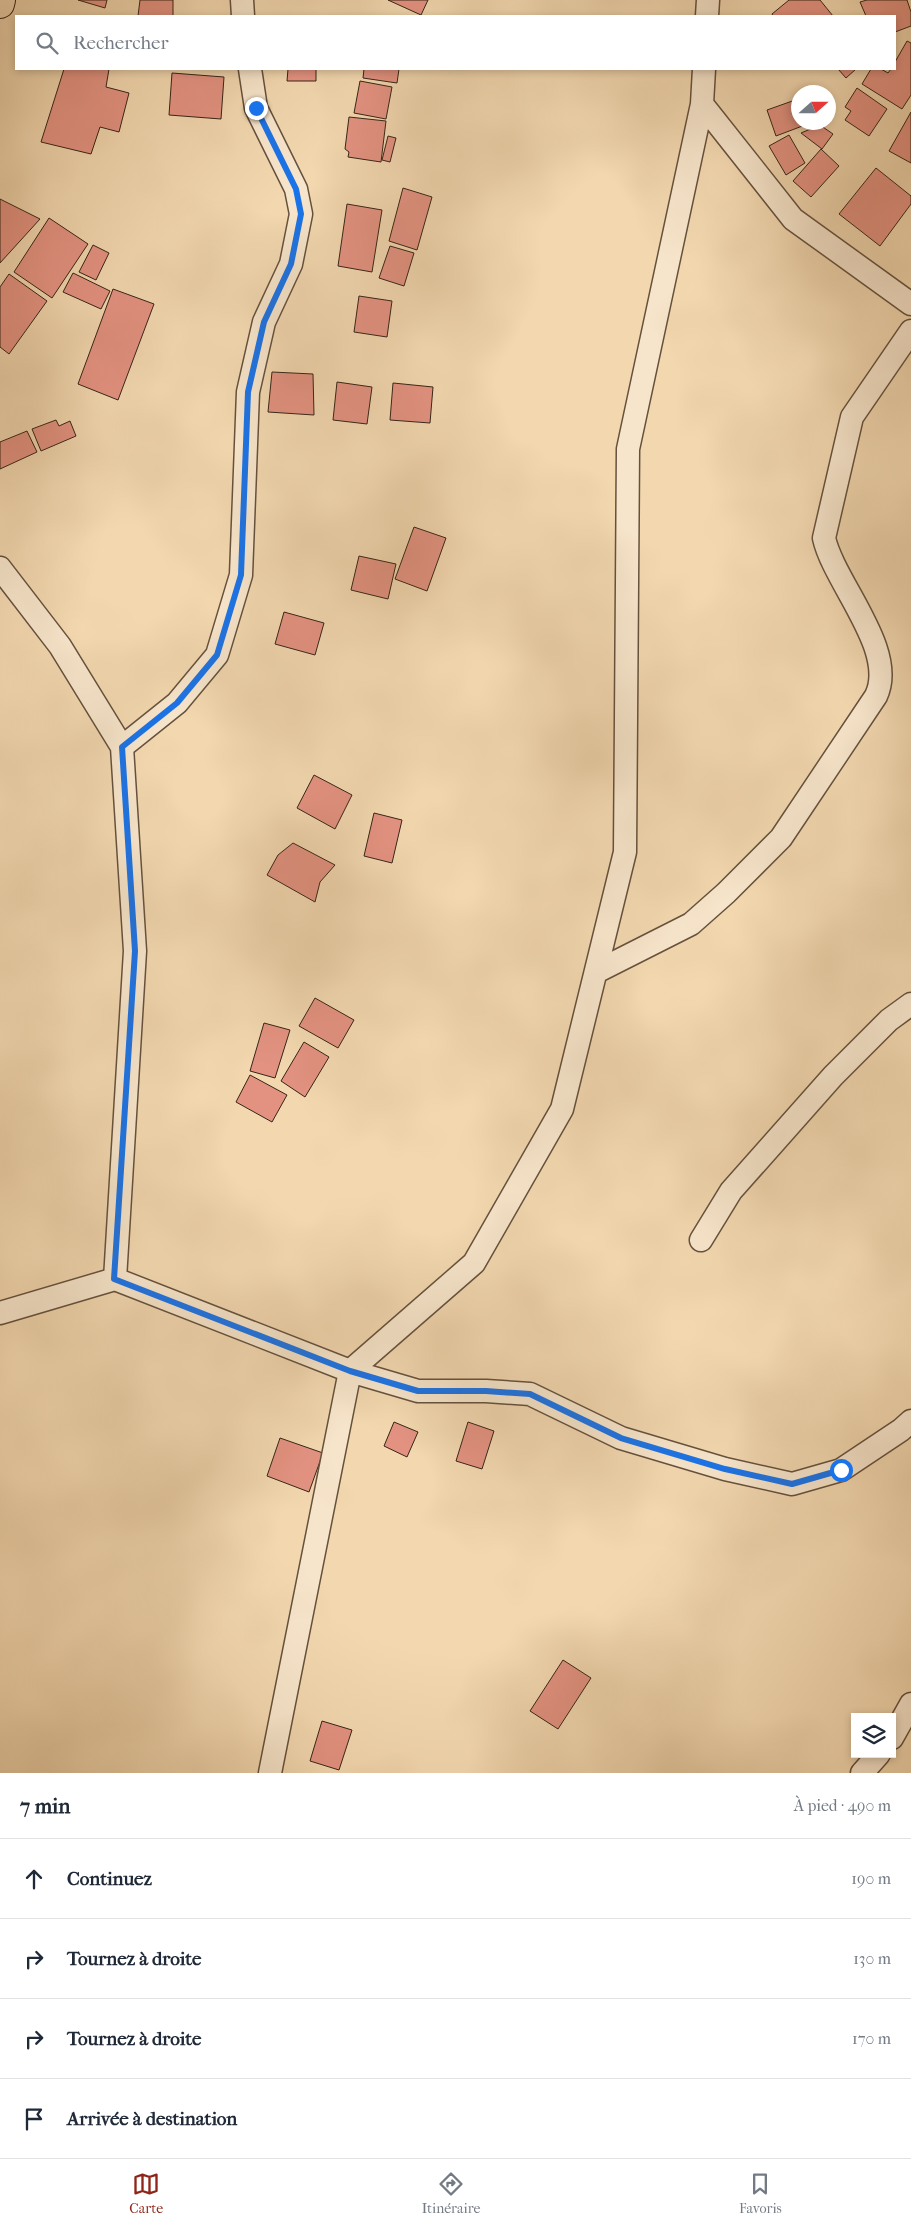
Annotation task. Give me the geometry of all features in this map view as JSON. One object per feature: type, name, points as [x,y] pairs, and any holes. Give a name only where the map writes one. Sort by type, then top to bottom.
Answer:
[{"type":"street","points":[[242,0],[243,15]]},
{"type":"street","points":[[707,15],[708,0]]},
{"type":"street","points":[[122,747],[177,703],[217,655],[241,575],[248,392],[264,322],[291,264],[301,214],[296,189],[256,108],[250,70]]},
{"type":"street","points":[[270,1773],[350,1371],[474,1263],[562,1109],[625,852],[628,449],[702,104],[704,70]]},
{"type":"street","points":[[702,104],[758,177],[794,219],[911,304]]},
{"type":"street","points":[[596,972],[691,924],[726,893],[781,838],[876,696],[881,684],[874,645],[861,613],[828,554],[824,538],[852,417],[911,331]]},
{"type":"street","points":[[0,568],[60,646],[122,747],[135,951],[114,1279]]},
{"type":"street","points":[[701,1240],[731,1191],[833,1076],[889,1020],[911,1004]]},
{"type":"street","points":[[0,1313],[114,1279],[350,1371],[418,1391],[486,1391],[530,1394],[621,1438],[725,1469],[792,1484],[841,1470],[901,1430],[911,1421]]},
{"type":"street","points":[[896,1731],[911,1704]]},
{"type":"street","points":[[862,1773],[876,1758]]},
{"type":"building","points":[[78,0],[107,0],[105,8]]},
{"type":"building","points":[[140,0],[173,0],[173,15],[138,15]]},
{"type":"building","points":[[388,0],[428,0],[421,15]]},
{"type":"building","points":[[789,0],[820,0],[832,15],[772,15]]},
{"type":"building","points":[[867,0],[907,0],[911,12],[911,26],[896,32],[896,15],[866,15],[860,2]]},
{"type":"building","points":[[907,41],[911,43],[911,95],[902,109],[862,84],[870,70],[883,70],[888,73],[890,70],[896,70],[896,60]]},
{"type":"building","points":[[64,70],[109,70],[106,87],[129,93],[119,132],[100,127],[91,154],[41,142]]},
{"type":"building","points":[[288,70],[316,70],[316,81],[287,81]]},
{"type":"building","points":[[364,70],[399,70],[397,83],[363,78]]},
{"type":"building","points":[[839,70],[855,70],[846,78]]},
{"type":"building","points":[[172,73],[224,77],[221,119],[169,115]]},
{"type":"building","points":[[360,81],[392,87],[386,119],[354,113]]},
{"type":"building","points":[[857,88],[887,109],[869,136],[845,120],[851,111],[845,107]]},
{"type":"building","points":[[791,101],[792,130],[776,136],[767,110]]},
{"type":"building","points":[[911,112],[911,163],[889,151]]},
{"type":"building","points":[[349,117],[386,121],[381,162],[348,157],[349,152],[345,149]]},
{"type":"building","points":[[808,130],[827,130],[833,134],[822,149],[801,133]]},
{"type":"building","points":[[789,135],[805,163],[786,175],[769,146]]},
{"type":"building","points":[[388,136],[396,138],[390,162],[382,160]]},
{"type":"building","points":[[821,149],[839,166],[811,197],[793,181]]},
{"type":"building","points":[[876,168],[911,196],[911,204],[880,246],[839,214]]},
{"type":"building","points":[[403,188],[432,197],[417,250],[389,241]]},
{"type":"building","points":[[0,199],[40,219],[0,263]]},
{"type":"building","points":[[347,204],[382,210],[372,272],[338,266]]},
{"type":"building","points":[[49,218],[88,244],[52,298],[14,272]]},
{"type":"building","points":[[93,245],[109,253],[96,280],[79,272]]},
{"type":"building","points":[[390,246],[414,253],[404,286],[379,278]]},
{"type":"building","points":[[73,273],[110,291],[101,309],[63,292]]},
{"type":"building","points":[[9,274],[47,301],[9,354],[0,347],[0,287]]},
{"type":"building","points":[[113,289],[154,304],[118,400],[78,384]]},
{"type":"building","points":[[359,296],[392,301],[387,337],[354,332]]},
{"type":"building","points":[[272,372],[313,374],[314,415],[268,412]]},
{"type":"building","points":[[337,382],[372,387],[367,424],[333,420]]},
{"type":"building","points":[[393,383],[433,387],[430,423],[390,420]]},
{"type":"building","points":[[56,420],[59,426],[70,421],[76,436],[41,451],[32,429]]},
{"type":"building","points":[[27,431],[37,452],[0,469],[0,442]]},
{"type":"building","points":[[414,527],[446,538],[427,591],[395,579]]},
{"type":"building","points":[[359,556],[396,564],[388,599],[351,590]]},
{"type":"building","points":[[284,612],[324,623],[315,655],[275,644]]},
{"type":"building","points":[[314,775],[352,795],[335,829],[297,808]]},
{"type":"building","points":[[374,813],[402,820],[392,863],[364,856]]},
{"type":"building","points":[[293,843],[335,865],[320,882],[315,902],[267,875],[278,855]]},
{"type":"building","points":[[315,998],[354,1020],[338,1048],[299,1026]]},
{"type":"building","points":[[264,1023],[290,1030],[275,1078],[250,1071]]},
{"type":"building","points":[[304,1042],[329,1057],[305,1097],[281,1081]]},
{"type":"building","points":[[250,1075],[287,1095],[272,1122],[236,1102]]},
{"type":"building","points":[[394,1422],[418,1432],[407,1457],[384,1446]]},
{"type":"building","points":[[468,1422],[494,1431],[482,1469],[456,1461]]},
{"type":"building","points":[[280,1438],[323,1453],[309,1492],[267,1476]]},
{"type":"building","points":[[563,1660],[591,1678],[558,1729],[530,1711]]},
{"type":"building","points":[[322,1721],[352,1730],[339,1770],[310,1761]]},
{"type":"route","points":[[256,108],[278,148],[296,189],[301,214],[291,264],[264,322],[248,392],[241,575],[217,655],[177,703],[122,747],[135,951],[114,1279],[350,1371],[418,1391],[486,1391],[530,1394],[621,1438],[725,1469],[792,1484],[841,1470]]}]
